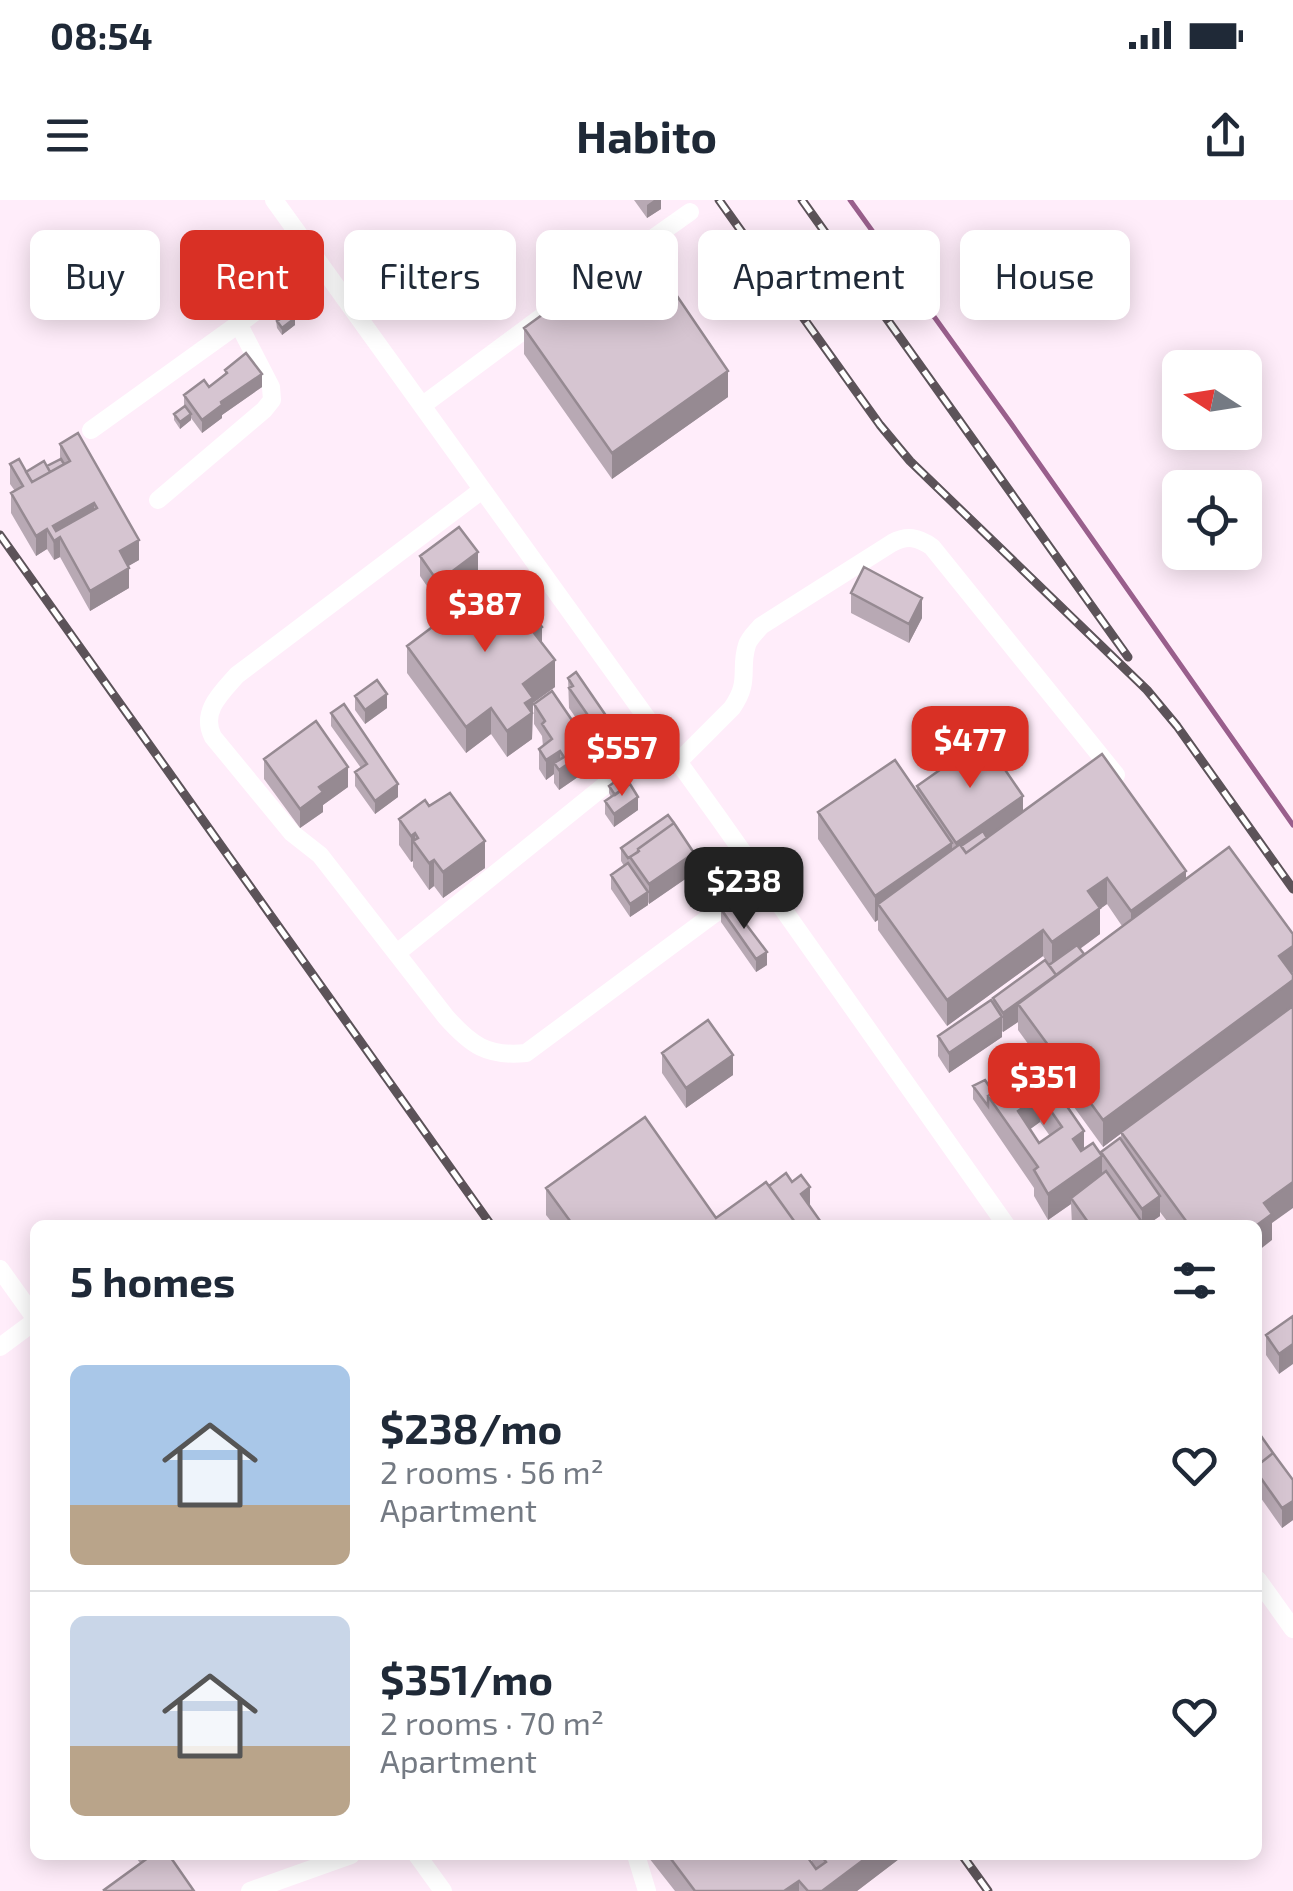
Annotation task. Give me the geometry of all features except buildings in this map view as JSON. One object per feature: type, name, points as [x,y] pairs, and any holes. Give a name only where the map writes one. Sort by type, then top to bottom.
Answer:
[{"type":"lane","points":[[274,200],[294,230]]},
{"type":"lane","points":[[665,230],[690,212]]},
{"type":"lane","points":[[324,273],[422,404],[1002,1220]]},
{"type":"lane","points":[[91,430],[242,320]]},
{"type":"lane","points":[[422,404],[539,320]]},
{"type":"lane","points":[[158,500],[272,400],[268,380],[238,323]]},
{"type":"lane","points":[[482,490],[237,675],[217,697],[207,726],[212,737],[292,833],[320,855],[446,1017],[467,1040],[489,1052],[526,1053],[761,879]]},
{"type":"lane","points":[[677,763],[739,698],[744,685],[747,642],[761,626],[892,543],[912,537],[925,542],[940,556],[1122,784]]},
{"type":"lane","points":[[397,952],[661,740]]},
{"type":"lane","points":[[0,1268],[30,1313]]},
{"type":"lane","points":[[0,1346],[30,1324]]},
{"type":"lane","points":[[1262,1586],[1293,1629]]},
{"type":"lane","points":[[250,1891],[337,1860]]},
{"type":"lane","points":[[421,1860],[443,1891]]},
{"type":"lane","points":[[638,1860],[647,1891]]},
{"type":"waterway","points":[[850,200],[1293,825]]},
{"type":"railway","points":[[719,200],[880,425],[910,461],[1147,690],[1293,889]]},
{"type":"railway","points":[[802,200],[1128,657]]},
{"type":"railway","points":[[0,535],[487,1220]]},
{"type":"railway","points":[[966,1860],[988,1891]]}]
